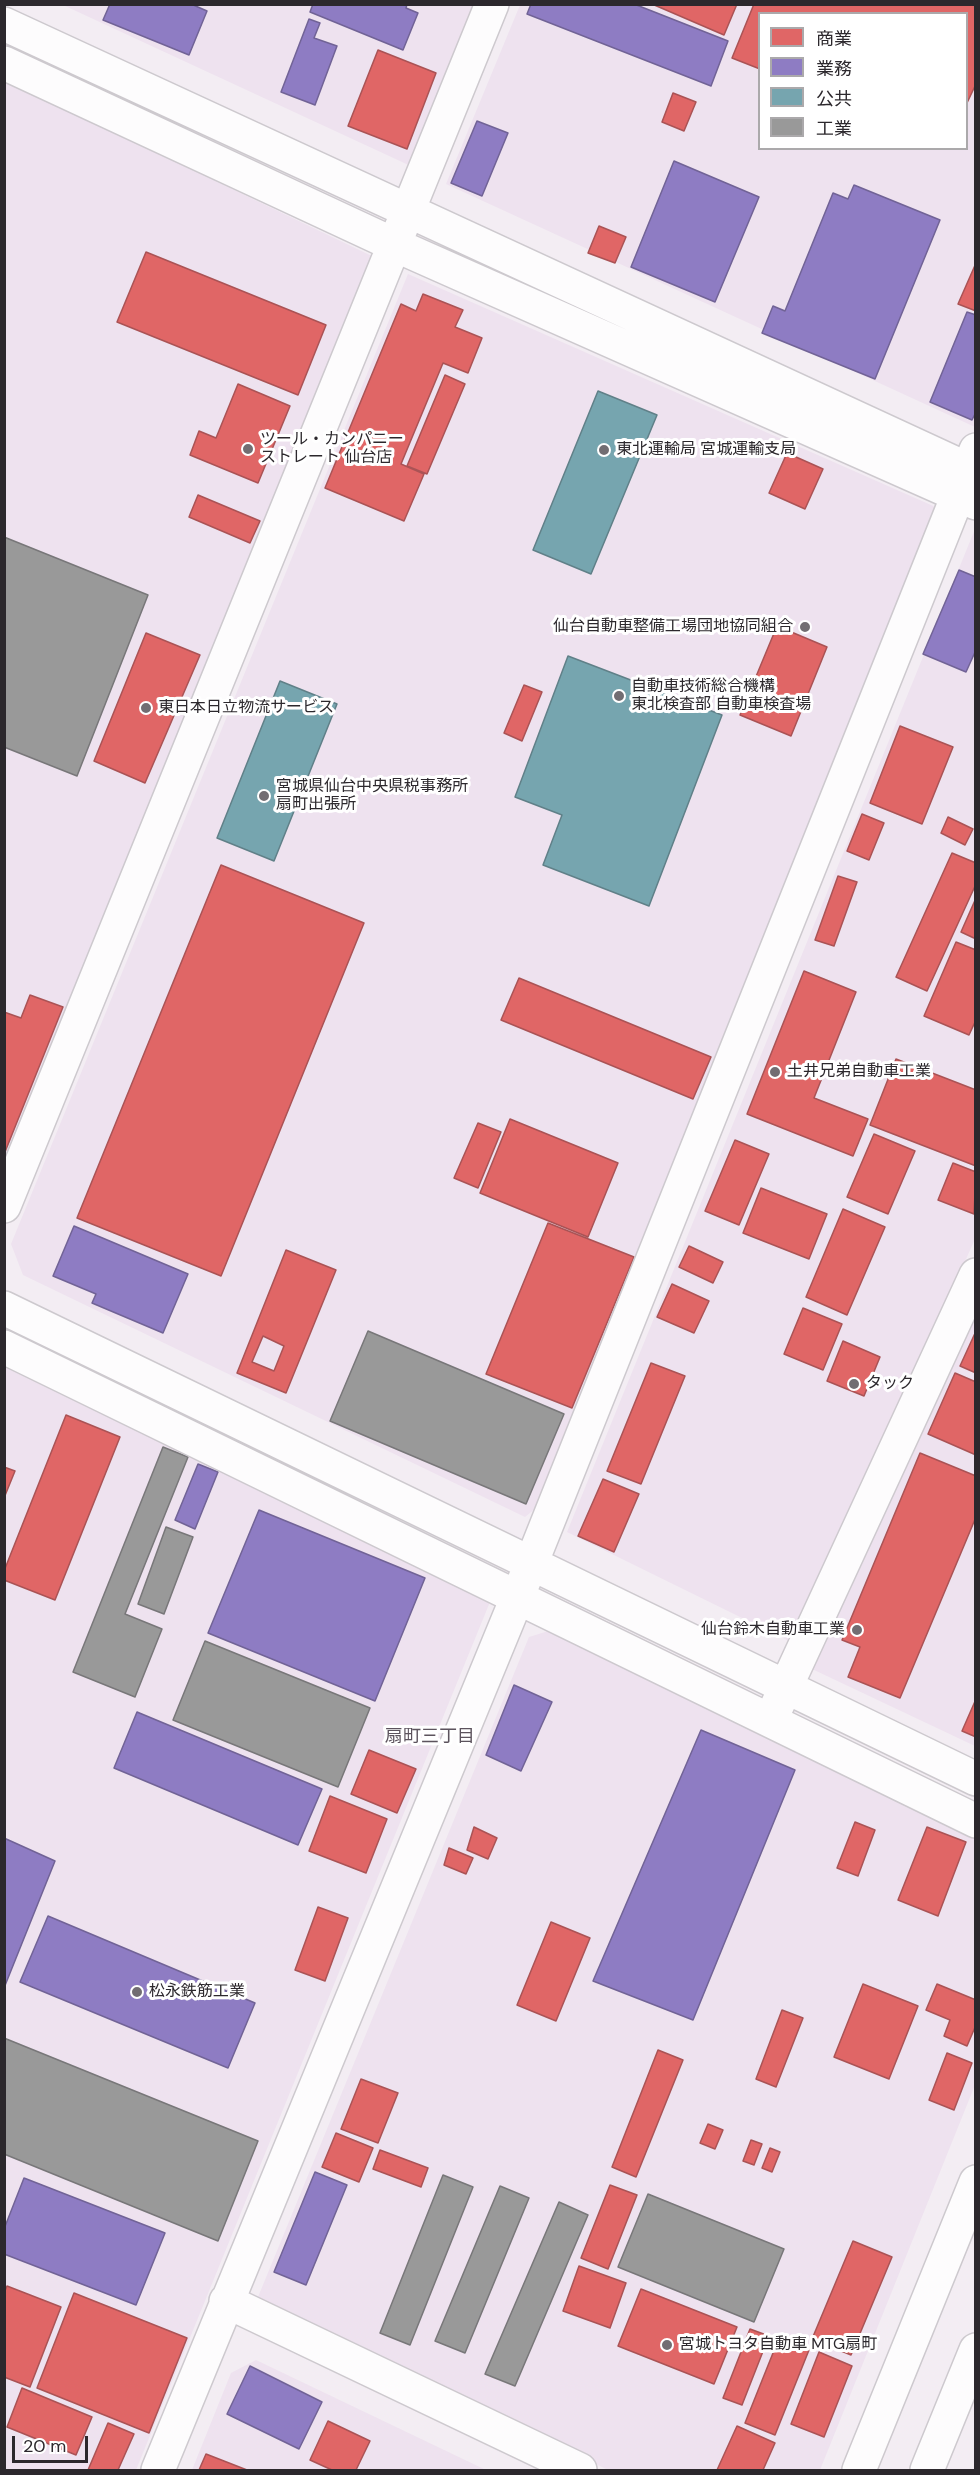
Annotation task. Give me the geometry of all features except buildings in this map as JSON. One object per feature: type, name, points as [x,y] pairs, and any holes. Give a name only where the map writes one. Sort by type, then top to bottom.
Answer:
[{"type":"street","points":[[4,1206],[492,4]]},
{"type":"street","points":[[4,24],[408,210],[970,478]]},
{"type":"street","points":[[4,63],[396,245],[970,478]]},
{"type":"street","points":[[158,2470],[531,1564],[970,478]]},
{"type":"street","points":[[771,1721],[975,1275]]},
{"type":"street","points":[[4,1308],[975,1779]]},
{"type":"street","points":[[4,1347],[975,1821]]},
{"type":"street","points":[[859,2470],[975,2182]]},
{"type":"street","points":[[226,2301],[580,2470]]},
{"type":"street","points":[[927,2470],[975,2350]]},
{"type":"shaded area","points":[[63,5],[482,5],[415,168]]},
{"type":"shaded area","points":[[520,5],[975,5],[975,427],[446,184]]},
{"type":"shaded area","points":[[5,80],[378,259],[5,1178]]},
{"type":"shaded area","points":[[408,274],[940,509],[546,1500],[525,1517],[23,1275],[11,1244]]},
{"type":"shaded area","points":[[975,529],[975,1239],[793,1643],[567,1532]]},
{"type":"shaded area","points":[[975,1310],[975,1746],[812,1669]]},
{"type":"shaded area","points":[[4,1361],[492,1597],[136,2470],[5,2470]]},
{"type":"shaded area","points":[[558,1628],[975,1837],[975,2085],[820,2470],[608,2470],[258,2297],[529,1637]]},
{"type":"shaded area","points":[[256,2360],[486,2470],[192,2470],[231,2373]]},
{"type":"place","name":"ツール・カンパニー ストレート 仙台店","points":[[248,449]]},
{"type":"place","name":"東北運輸局 宮城運輸支局","points":[[604,450]]},
{"type":"place","name":"仙台自動車整備工場団地協同組合","points":[[805,627]]},
{"type":"place","name":"自動車技術総合機構 東北検査部 自動車検査場","points":[[619,696]]},
{"type":"place","name":"東日本日立物流サービス","points":[[146,708]]},
{"type":"place","name":"宮城県仙台中央県税事務所 扇町出張所","points":[[264,796]]},
{"type":"place","name":"土井兄弟自動車工業","points":[[775,1072]]},
{"type":"place","name":"タック","points":[[854,1384]]},
{"type":"place","name":"仙台鈴木自動車工業","points":[[857,1630]]},
{"type":"place","name":"松永鉄筋工業","points":[[137,1992]]},
{"type":"place","name":"宮城トヨタ自動車 MTG扇町","points":[[667,2345]]},
{"type":"district","name":"扇町三丁目","points":[[430,1737]]}]
